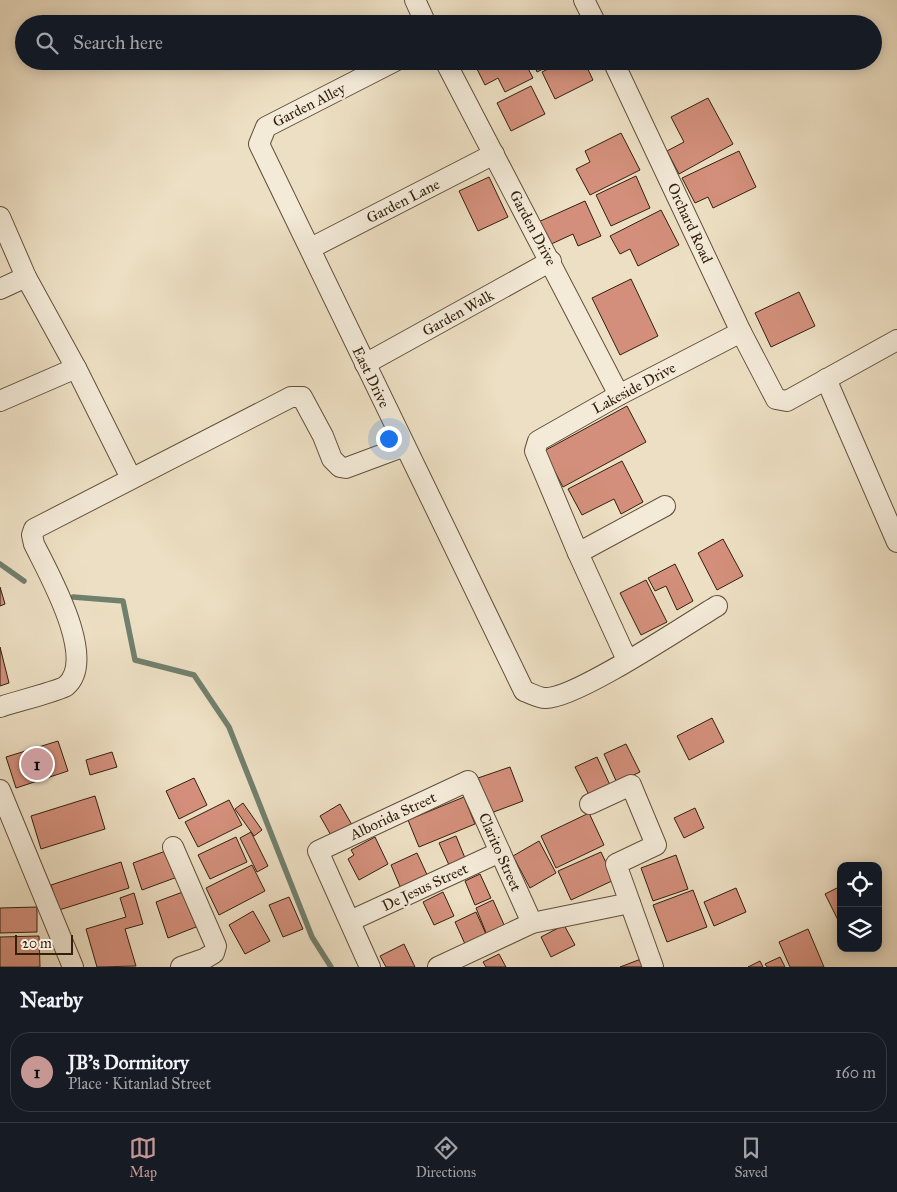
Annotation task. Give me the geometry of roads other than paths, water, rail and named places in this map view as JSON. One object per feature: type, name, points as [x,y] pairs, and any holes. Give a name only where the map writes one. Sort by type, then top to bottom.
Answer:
[{"type":"street","points":[[415,0],[422,15]]},
{"type":"street","points":[[584,0],[592,15]]},
{"type":"street","name":"Garden Alley","points":[[259,144],[266,127],[377,70]]},
{"type":"street","name":"Garden Drive","points":[[450,70],[551,261],[619,395]]},
{"type":"street","name":"Orchard Road","points":[[617,70],[741,332],[776,399],[787,401],[826,379]]},
{"type":"street","name":"East Drive","points":[[259,144],[524,690],[545,698],[566,694],[628,660]]},
{"type":"street","name":"Garden Lane","points":[[311,248],[494,154]]},
{"type":"street","points":[[0,217],[26,277],[76,368],[131,478]]},
{"type":"street","name":"Garden Walk","points":[[365,364],[551,261]]},
{"type":"street","points":[[0,289],[26,277]]},
{"type":"street","name":"Lakeside Drive","points":[[578,553],[535,451],[538,441],[619,395],[741,332]]},
{"type":"street","points":[[897,340],[826,379],[897,542]]},
{"type":"street","points":[[0,401],[76,368]]},
{"type":"street","points":[[0,707],[66,686],[76,669],[76,646],[59,596],[34,544],[32,535],[34,529],[131,478],[205,443],[291,397],[302,397],[323,436],[332,459],[340,466],[346,468],[405,446]]},
{"type":"street","points":[[665,506],[578,553],[628,660],[717,606]]},
{"type":"street","name":"Alborida Street","points":[[350,921],[318,851],[468,781]]},
{"type":"street","name":"Clarito Street","points":[[468,781],[532,923]]},
{"type":"street","points":[[590,804],[630,785],[656,845],[616,864],[653,967]]},
{"type":"street","points":[[0,790],[10,837],[73,967]]},
{"type":"street","points":[[174,847],[216,946],[214,952],[204,959],[181,967]]},
{"type":"street","name":"De Jesus Street","points":[[350,921],[500,852]]},
{"type":"street","points":[[438,967],[532,923],[630,903]]},
{"type":"street","points":[[350,921],[370,967]]},
{"type":"waterway","points":[[0,564],[24,581]]},
{"type":"waterway","points":[[73,597],[123,601],[135,660],[194,675],[229,727],[312,937],[331,967]]},
{"type":"place","name":"JB's Dormitory","points":[[37,764]]}]
